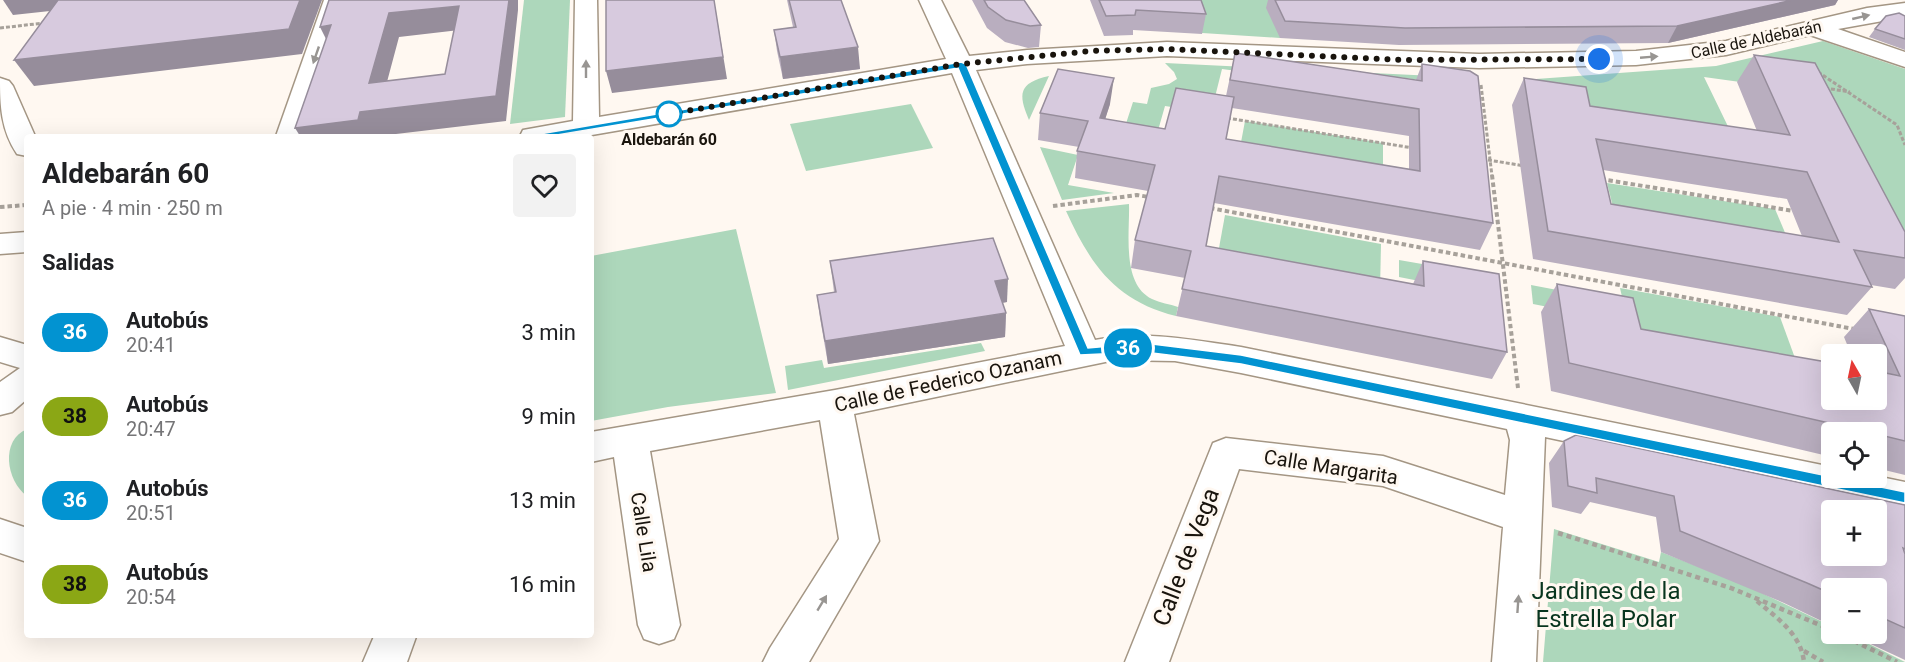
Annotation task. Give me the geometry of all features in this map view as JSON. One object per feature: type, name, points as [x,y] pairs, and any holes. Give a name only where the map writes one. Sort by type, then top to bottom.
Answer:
[{"type":"street","points":[[290,134],[335,0]]},
{"type":"street","points":[[586,0],[586,128]]},
{"type":"street","points":[[930,0],[961,64],[1084,352]]},
{"type":"street","name":"Calle de Aldebarán","points":[[546,134],[961,64],[1091,51],[1167,49],[1479,62],[1636,58],[1726,48],[1867,15],[1905,10]]},
{"type":"street","points":[[1812,28],[1905,60]]},
{"type":"street","points":[[0,86],[24,141]]},
{"type":"street","points":[[0,244],[24,242]]},
{"type":"street","name":"Calle de Federico Ozanam","points":[[594,446],[835,404],[1084,352],[1144,347],[1205,354],[1905,498]]},
{"type":"street","points":[[0,349],[24,357]]},
{"type":"street","points":[[0,402],[24,382]]},
{"type":"street","points":[[796,659],[860,541],[835,404]]},
{"type":"street","points":[[1514,662],[1528,440],[1522,418]]},
{"type":"street","name":"Calle Lila","points":[[630,439],[658,625]]},
{"type":"street","name":"Calle Margarita","points":[[1226,453],[1286,458],[1383,471],[1504,512]]},
{"type":"street","name":"Calle de Vega","points":[[1147,662],[1226,453]]},
{"type":"street","points":[[0,536],[24,544]]},
{"type":"street","points":[[385,662],[394,638]]},
{"type":"path","points":[[0,28],[46,23]]},
{"type":"path","points":[[1479,62],[1522,418]]},
{"type":"path","points":[[1815,70],[1897,125],[1905,127]]},
{"type":"path","points":[[1817,87],[1850,93]]},
{"type":"path","points":[[1222,117],[1416,148]]},
{"type":"path","points":[[1897,125],[1905,145]]},
{"type":"path","points":[[1480,159],[1526,166]]},
{"type":"path","points":[[1596,178],[1796,211]]},
{"type":"path","points":[[1023,210],[1137,195],[1160,199]]},
{"type":"path","points":[[0,207],[24,205]]},
{"type":"path","points":[[1206,208],[1859,330]]},
{"type":"path","points":[[1554,532],[1676,570],[1821,626]]},
{"type":"path","points":[[1753,598],[1780,621],[1804,651],[1823,662]]},
{"type":"path","points":[[1860,644],[1897,662]]},
{"type":"path","points":[[1803,662],[1804,651]]},
{"type":"green space","points":[[524,0],[570,0],[565,117],[510,124]]},
{"type":"green space","points":[[1169,0],[1671,0],[1280,38],[1202,33]]},
{"type":"green space","points":[[1823,41],[1905,69],[1905,278],[1812,92],[1704,77],[1738,147],[1538,98],[1536,79],[1716,66]]},
{"type":"green space","points":[[1165,63],[1434,76],[1436,82],[1397,77],[1384,82],[1383,91],[1222,69],[1211,113],[1165,106],[1153,148],[1120,142],[1133,102],[1147,104],[1151,88],[1169,84],[1177,79]]},
{"type":"green space","points":[[1049,76],[1029,120],[1023,103],[1023,91],[1031,82]]},
{"type":"green space","points":[[911,104],[933,148],[806,171],[790,124]]},
{"type":"green space","points":[[1245,121],[1383,143],[1383,177],[1239,153]]},
{"type":"green space","points":[[1040,147],[1078,155],[1068,185],[1114,193],[1062,200]]},
{"type":"green space","points":[[1607,183],[1775,209],[1797,261],[1616,219]]},
{"type":"green space","points":[[1129,204],[1129,256],[1135,282],[1142,292],[1152,299],[1178,307],[1176,316],[1137,301],[1121,291],[1096,264],[1085,248],[1066,211]]},
{"type":"green space","points":[[1225,215],[1381,244],[1380,290],[1217,259]]},
{"type":"green space","points":[[736,229],[776,393],[668,407],[594,420],[594,255]]},
{"type":"green space","points":[[1399,260],[1474,273],[1476,292],[1399,277]]},
{"type":"green space","points":[[1531,285],[1615,301],[1619,321],[1533,304]]},
{"type":"green space","points":[[1620,288],[1780,317],[1799,369],[1631,337]]},
{"type":"green space","points":[[981,343],[985,351],[788,390],[785,366],[822,360],[824,368]]},
{"type":"green space","points":[[24,431],[24,493],[14,481],[9,461],[13,442],[18,434]]},
{"type":"green space","name":"Jardines de la Estrella Polar","points":[[1554,529],[1659,562],[1661,552],[1747,586],[1821,621],[1821,644],[1869,644],[1905,662],[1543,662]]},
{"type":"building","points":[[58,0],[300,0],[289,29],[14,60]]},
{"type":"building","points":[[329,0],[509,0],[496,96],[360,112],[358,120],[295,128],[331,25],[320,27]],"holes":[[[459,6],[445,74],[369,83],[389,13]]]},
{"type":"building","points":[[606,0],[714,0],[723,57],[606,71]]},
{"type":"building","points":[[789,0],[841,0],[858,47],[780,57],[774,30],[796,27]]},
{"type":"building","points":[[984,0],[1024,0],[1041,25],[1030,26],[1006,20],[988,7]]},
{"type":"building","points":[[1099,0],[1201,0],[1206,14],[1136,10],[1135,15],[1106,16]]},
{"type":"building","points":[[1275,0],[1793,0],[1677,26],[1405,28],[1285,21]]},
{"type":"building","points":[[1899,13],[1905,16],[1905,39],[1875,29],[1886,16]]},
{"type":"building","points":[[1235,53],[1422,81],[1422,64],[1470,71],[1478,76],[1493,223],[1219,176],[1206,246],[1424,286],[1423,261],[1499,274],[1507,352],[1182,289],[1191,251],[1135,240],[1155,165],[1077,151],[1088,121],[1040,113],[1058,69],[1114,78],[1100,118],[1165,129],[1176,88],[1234,97],[1226,139],[1420,171],[1419,109],[1230,80]]},
{"type":"building","points":[[1754,55],[1815,63],[1905,232],[1905,258],[1854,250],[1872,287],[1548,231],[1524,78],[1586,87],[1590,106],[1790,135]],"holes":[[[1596,139],[1807,172],[1839,242],[1611,204]]]},
{"type":"building","points":[[993,238],[1008,279],[995,281],[1006,313],[825,341],[817,295],[836,292],[830,261]]},
{"type":"building","points":[[1557,284],[1633,298],[1641,329],[1821,361],[1821,410],[1887,410],[1887,373],[1900,376],[1869,309],[1905,316],[1905,441],[1887,437],[1887,422],[1825,422],[1569,363]]},
{"type":"building","points":[[1576,435],[1882,500],[1821,500],[1821,566],[1887,566],[1887,501],[1905,505],[1905,549],[1903,548],[1905,554],[1905,628],[1887,620],[1887,578],[1821,578],[1821,589],[1680,531],[1674,496],[1596,478],[1597,493],[1568,486],[1564,441]]},
{"type":"bus line","name":"36","points":[[545,134],[961,64],[1084,352],[1144,347],[1241,360],[1905,498]]},
{"type":"place","name":"Aldebarán 60","points":[[669,114]]},
{"type":"route","points":[[669,114],[961,64],[1091,51],[1167,49],[1479,62],[1599,59]]}]
